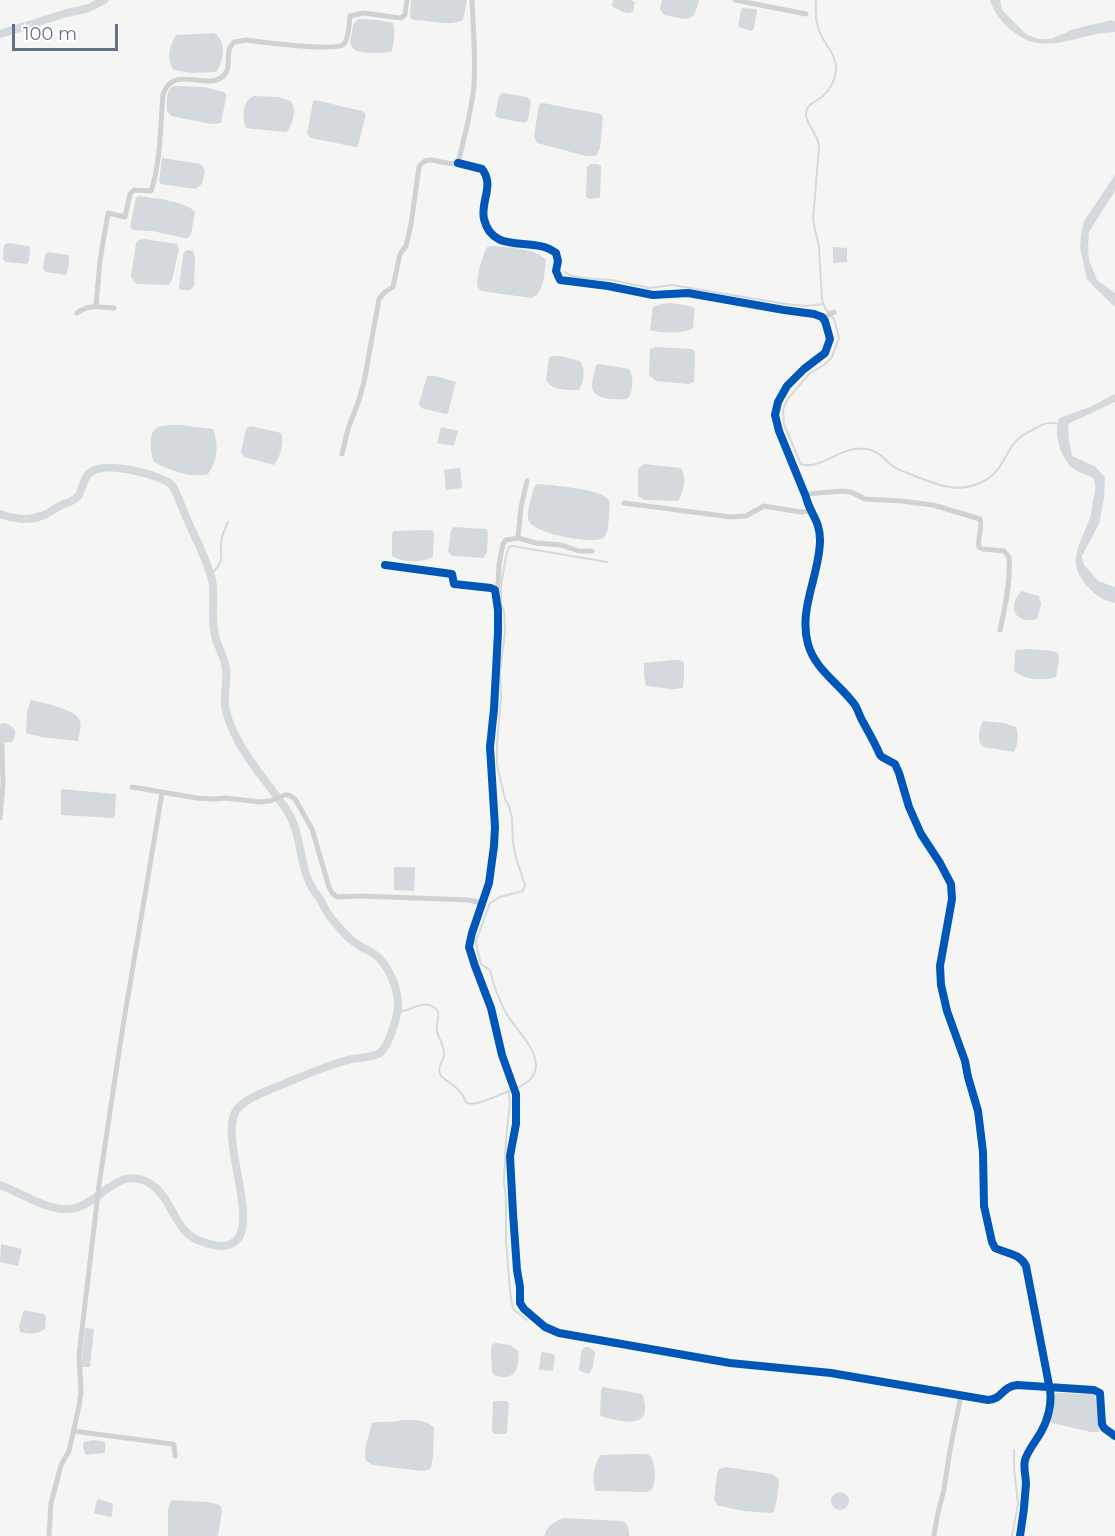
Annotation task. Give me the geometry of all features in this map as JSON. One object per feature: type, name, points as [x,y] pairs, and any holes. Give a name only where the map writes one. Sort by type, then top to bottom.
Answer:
[{"type":"street","points":[[96,306],[100,260],[108,213],[125,217],[130,194],[134,190],[151,191],[159,152],[163,95],[171,82],[190,79],[218,80],[225,76],[229,64],[229,49],[234,42],[246,40],[338,47],[344,44],[350,16],[363,13],[402,18],[405,15],[408,0]]},
{"type":"street","points":[[458,163],[470,115],[474,86],[475,47],[472,0]]},
{"type":"street","points":[[735,0],[806,14]]},
{"type":"street","points":[[342,454],[364,382],[380,299],[385,292],[393,288],[400,254],[406,246],[411,224],[419,167],[426,160],[448,164],[458,163],[482,169],[488,183],[484,219],[490,233],[503,242],[532,244],[551,249],[556,253],[558,261],[556,271],[560,280],[653,295],[688,293],[825,317],[834,312]]},
{"type":"street","points":[[77,313],[83,308],[96,306],[114,308]]},
{"type":"street","points":[[825,317],[830,339],[825,353],[794,378],[782,394],[775,415],[779,431],[811,511],[817,519],[820,540],[805,620],[808,647],[824,673],[855,705],[882,757],[895,764],[909,807],[921,834],[940,862],[951,884],[952,899],[940,966],[941,985],[952,1028],[965,1060],[978,1111],[983,1152],[982,1191],[985,1215],[995,1248],[1019,1257],[1026,1266],[1050,1387],[1048,1416],[1025,1460],[1025,1502],[1020,1536]]},
{"type":"street","points":[[518,538],[521,507],[527,481]]},
{"type":"street","points":[[805,494],[851,492],[865,499],[933,505],[976,516],[981,522],[980,547],[1004,551],[1009,557],[1007,592],[1000,630]]},
{"type":"street","points":[[624,503],[731,517],[746,516],[767,506],[801,512],[811,511]]},
{"type":"street","points":[[592,551],[579,551],[561,545],[536,543],[518,538],[506,540],[503,544],[498,586],[495,590],[498,632],[490,747],[495,827],[493,861],[489,883],[469,947],[491,1008],[502,1055],[515,1092],[516,1124],[510,1156],[520,1303],[545,1327],[559,1333],[730,1363],[831,1373],[993,1400],[1012,1385],[1086,1388],[1097,1391],[1100,1396],[1102,1424],[1115,1436]]},
{"type":"street","points":[[385,565],[452,574],[454,584],[495,590]]},
{"type":"street","points":[[0,745],[2,745],[3,784],[0,818]]},
{"type":"street","points":[[132,787],[162,793],[260,802],[288,795],[295,798],[312,829],[329,887],[337,897],[468,900],[483,903]]},
{"type":"street","points":[[49,1536],[51,1503],[61,1465],[69,1451],[81,1391],[79,1355],[99,1185],[162,793]]},
{"type":"street","points":[[934,1536],[961,1395]]},
{"type":"street","points":[[73,1431],[172,1444],[175,1456]]},
{"type":"shaded area","points":[[411,0],[467,0],[463,20],[445,23],[413,20],[410,17]]},
{"type":"shaded area","points":[[613,0],[635,2],[633,12],[614,8]]},
{"type":"shaded area","points":[[662,0],[699,0],[694,14],[684,19],[664,15],[660,9]]},
{"type":"shaded area","points":[[990,0],[1000,0],[1002,10],[1026,34],[1039,39],[1051,39],[1074,29],[1112,20],[1115,21],[1115,32],[1049,44],[1036,43],[1007,27],[996,13]]},
{"type":"shaded area","points":[[743,8],[757,11],[752,31],[738,27]]},
{"type":"shaded area","points":[[358,19],[393,23],[394,37],[391,52],[364,52],[352,47],[350,40],[353,26]]},
{"type":"shaded area","points":[[214,33],[221,41],[223,51],[216,72],[191,73],[174,70],[169,53],[176,35]]},
{"type":"shaded area","points":[[174,86],[204,87],[224,92],[226,98],[221,123],[212,124],[171,116],[167,111],[167,97],[169,90]]},
{"type":"shaded area","points":[[503,93],[527,97],[531,101],[528,120],[525,123],[498,118],[495,115],[499,96]]},
{"type":"shaded area","points":[[254,96],[278,97],[291,101],[294,112],[288,131],[246,128],[245,105]]},
{"type":"shaded area","points":[[315,100],[362,111],[366,114],[358,146],[311,138],[307,134]]},
{"type":"shaded area","points":[[543,103],[600,114],[603,117],[600,148],[596,156],[586,156],[537,143],[534,136],[539,105]]},
{"type":"shaded area","points":[[162,158],[201,164],[205,170],[202,184],[195,189],[161,184],[159,181]]},
{"type":"shaded area","points":[[590,164],[601,166],[599,198],[586,197],[587,167]]},
{"type":"shaded area","points":[[1115,175],[1115,191],[1089,232],[1088,246],[1089,260],[1097,280],[1115,293],[1115,307],[1087,279],[1080,248],[1084,221]]},
{"type":"shaded area","points":[[136,197],[170,201],[195,212],[191,234],[188,238],[133,230],[130,227]]},
{"type":"shaded area","points":[[144,239],[177,244],[179,249],[169,285],[137,284],[133,281],[131,276],[136,243]]},
{"type":"shaded area","points":[[8,243],[30,248],[27,264],[6,262],[3,259],[4,245]]},
{"type":"shaded area","points":[[487,247],[528,250],[546,260],[543,282],[536,295],[531,298],[480,290],[477,284],[483,255]]},
{"type":"shaded area","points":[[833,247],[847,248],[847,262],[834,263]]},
{"type":"shaded area","points":[[188,250],[193,251],[195,257],[194,286],[190,290],[181,290],[179,288],[183,255]]},
{"type":"shaded area","points":[[48,252],[68,255],[66,275],[45,272],[43,268],[45,255]]},
{"type":"shaded area","points":[[670,303],[695,308],[693,328],[666,333],[650,330],[653,307]]},
{"type":"shaded area","points":[[655,347],[692,349],[695,352],[694,382],[689,384],[656,381],[649,375],[650,349]]},
{"type":"shaded area","points":[[549,357],[580,361],[584,376],[579,390],[557,388],[546,381]]},
{"type":"shaded area","points":[[596,365],[629,369],[632,384],[627,399],[600,397],[593,391],[592,383]]},
{"type":"shaded area","points":[[427,376],[436,376],[456,382],[448,413],[421,408],[419,404]]},
{"type":"shaded area","points":[[1115,394],[1115,402],[1068,424],[1072,456],[1096,467],[1105,478],[1099,524],[1082,556],[1084,565],[1098,581],[1115,587],[1115,603],[1094,593],[1077,568],[1077,551],[1091,514],[1095,483],[1093,478],[1070,466],[1062,454],[1057,424],[1059,418],[1090,407]]},
{"type":"shaded area","points":[[171,425],[213,429],[216,452],[214,463],[208,474],[188,475],[154,462],[151,444],[153,431],[158,427]]},
{"type":"shaded area","points":[[250,426],[281,433],[281,449],[274,465],[244,457],[241,452],[246,429]]},
{"type":"shaded area","points":[[441,427],[458,431],[454,446],[437,443]]},
{"type":"shaded area","points":[[644,464],[681,468],[684,484],[678,501],[644,500],[638,496],[638,469]]},
{"type":"shaded area","points":[[460,468],[462,488],[446,490],[444,470]]},
{"type":"shaded area","points":[[537,484],[586,490],[608,499],[610,505],[608,529],[605,536],[597,540],[575,539],[549,533],[531,524],[528,511],[534,487]]},
{"type":"shaded area","points":[[454,527],[486,529],[488,533],[487,552],[483,558],[452,556],[448,551],[451,530]]},
{"type":"shaded area","points":[[432,530],[434,533],[433,557],[412,561],[392,556],[393,531]]},
{"type":"shaded area","points":[[1021,591],[1039,596],[1041,605],[1037,619],[1023,619],[1016,613],[1014,603]]},
{"type":"shaded area","points":[[1028,649],[1058,653],[1056,677],[1034,679],[1014,671],[1016,650]]},
{"type":"shaded area","points":[[673,660],[684,662],[683,688],[646,686],[644,663]]},
{"type":"shaded area","points":[[31,700],[73,713],[81,726],[78,741],[26,733],[27,712]]},
{"type":"shaded area","points":[[983,721],[1016,727],[1018,740],[1014,752],[983,747],[979,731]]},
{"type":"shaded area","points":[[4,723],[14,730],[15,736],[12,742],[0,743],[0,724]]},
{"type":"shaded area","points":[[61,789],[116,794],[115,815],[113,818],[61,815]]},
{"type":"shaded area","points":[[394,867],[415,867],[414,891],[394,890]]},
{"type":"shaded area","points":[[1,1244],[22,1249],[18,1266],[0,1262]]},
{"type":"shaded area","points":[[24,1310],[44,1314],[45,1329],[33,1334],[20,1332],[19,1326]]},
{"type":"shaded area","points":[[85,1328],[94,1329],[90,1367],[81,1367]]},
{"type":"shaded area","points":[[495,1343],[510,1345],[518,1351],[517,1369],[511,1375],[501,1377],[492,1372],[491,1350]]},
{"type":"shaded area","points":[[584,1347],[589,1347],[595,1352],[593,1367],[589,1374],[579,1370],[581,1352]]},
{"type":"shaded area","points":[[543,1352],[553,1354],[555,1357],[553,1371],[539,1370]]},
{"type":"shaded area","points":[[603,1387],[642,1394],[645,1406],[641,1419],[627,1421],[600,1416]]},
{"type":"shaded area","points":[[1057,1393],[1094,1394],[1099,1432],[1049,1421],[1053,1396]]},
{"type":"shaded area","points":[[507,1401],[509,1404],[505,1434],[494,1434],[492,1431],[493,1402]]},
{"type":"shaded area","points":[[403,1420],[424,1422],[434,1428],[433,1456],[431,1468],[428,1470],[373,1465],[365,1459],[372,1423]]},
{"type":"shaded area","points":[[93,1440],[105,1442],[105,1452],[86,1455],[83,1444]]},
{"type":"shaded area","points":[[601,1455],[649,1455],[653,1461],[655,1477],[651,1490],[646,1492],[596,1491],[594,1473]]},
{"type":"shaded area","points":[[726,1467],[772,1474],[779,1479],[774,1511],[772,1513],[743,1511],[717,1505],[714,1500],[717,1474],[719,1469]]},
{"type":"shaded area","points":[[840,1492],[846,1495],[849,1501],[846,1507],[840,1510],[834,1507],[831,1501],[834,1495]]},
{"type":"shaded area","points":[[99,1499],[113,1504],[112,1516],[94,1513]]},
{"type":"shaded area","points":[[171,1500],[209,1502],[220,1505],[222,1511],[218,1536],[168,1536],[168,1510]]},
{"type":"shaded area","points":[[564,1518],[621,1521],[626,1523],[629,1536],[544,1536],[551,1524]]},
{"type":"waterway","points":[[0,34],[89,8],[104,0]]},
{"type":"waterway","points":[[816,0],[818,28],[834,57],[836,71],[828,91],[809,106],[806,112],[807,120],[819,146],[813,220],[819,247],[822,300],[834,319],[839,338],[832,357],[809,374],[787,400],[783,410],[784,424],[801,464],[816,464],[849,450],[867,449],[879,454],[901,471],[940,485],[956,488],[973,486],[994,474],[1017,440],[1044,424],[1058,424]]},
{"type":"waterway","points":[[565,272],[572,276],[612,280],[649,288],[672,285],[786,304],[805,306],[824,304]]},
{"type":"waterway","points":[[0,514],[26,519],[47,514],[76,498],[88,474],[98,469],[132,470],[156,477],[172,485],[204,556],[212,580],[214,628],[225,665],[225,706],[229,722],[251,762],[290,816],[298,837],[306,873],[314,890],[344,933],[383,963],[393,981],[398,1008],[392,1032],[380,1053],[318,1070],[258,1095],[239,1107],[233,1120],[232,1138],[243,1206],[243,1225],[237,1239],[224,1246],[206,1243],[186,1232],[158,1190],[149,1183],[136,1179],[125,1179],[115,1183],[86,1204],[62,1209],[38,1202],[0,1185]]},
{"type":"waterway","points":[[210,575],[221,561],[222,537],[228,522]]},
{"type":"waterway","points":[[398,1011],[425,1004],[437,1010],[437,1032],[444,1052],[439,1068],[441,1076],[460,1091],[469,1104],[483,1101],[526,1083],[536,1069],[533,1052],[503,1008],[490,970],[481,964],[476,941],[490,903],[500,897],[523,891],[525,885],[516,858],[512,818],[497,765],[501,698],[500,672],[505,632],[501,586],[506,556],[509,547],[512,546],[607,562]]},
{"type":"waterway","points":[[508,1091],[510,1101],[504,1182],[510,1291],[514,1310],[527,1320]]},
{"type":"waterway","points":[[1012,1536],[1018,1504],[1014,1450]]},
{"type":"cycle path","points":[[458,163],[482,169],[486,175],[487,187],[483,213],[489,230],[496,237],[505,241],[536,245],[556,253],[558,261],[556,271],[560,280],[653,295],[688,293],[814,314],[825,321],[830,339],[825,353],[787,386],[778,402],[775,415],[779,431],[820,533],[817,566],[807,605],[808,644],[816,662],[855,705],[880,755],[895,764],[909,807],[921,834],[951,884],[952,899],[940,966],[941,985],[978,1111],[983,1152],[984,1206],[995,1248],[1017,1256],[1026,1266],[1050,1390],[1050,1406],[1046,1422],[1025,1460],[1026,1491],[1020,1536]]},
{"type":"cycle path","points":[[385,565],[452,574],[454,584],[495,590],[498,632],[490,747],[494,846],[489,883],[469,947],[491,1008],[502,1055],[516,1094],[516,1124],[510,1156],[520,1303],[524,1309],[545,1327],[559,1333],[730,1363],[831,1373],[988,1400],[997,1398],[1008,1388],[1017,1385],[1094,1390],[1100,1393],[1102,1424],[1115,1436]]}]
